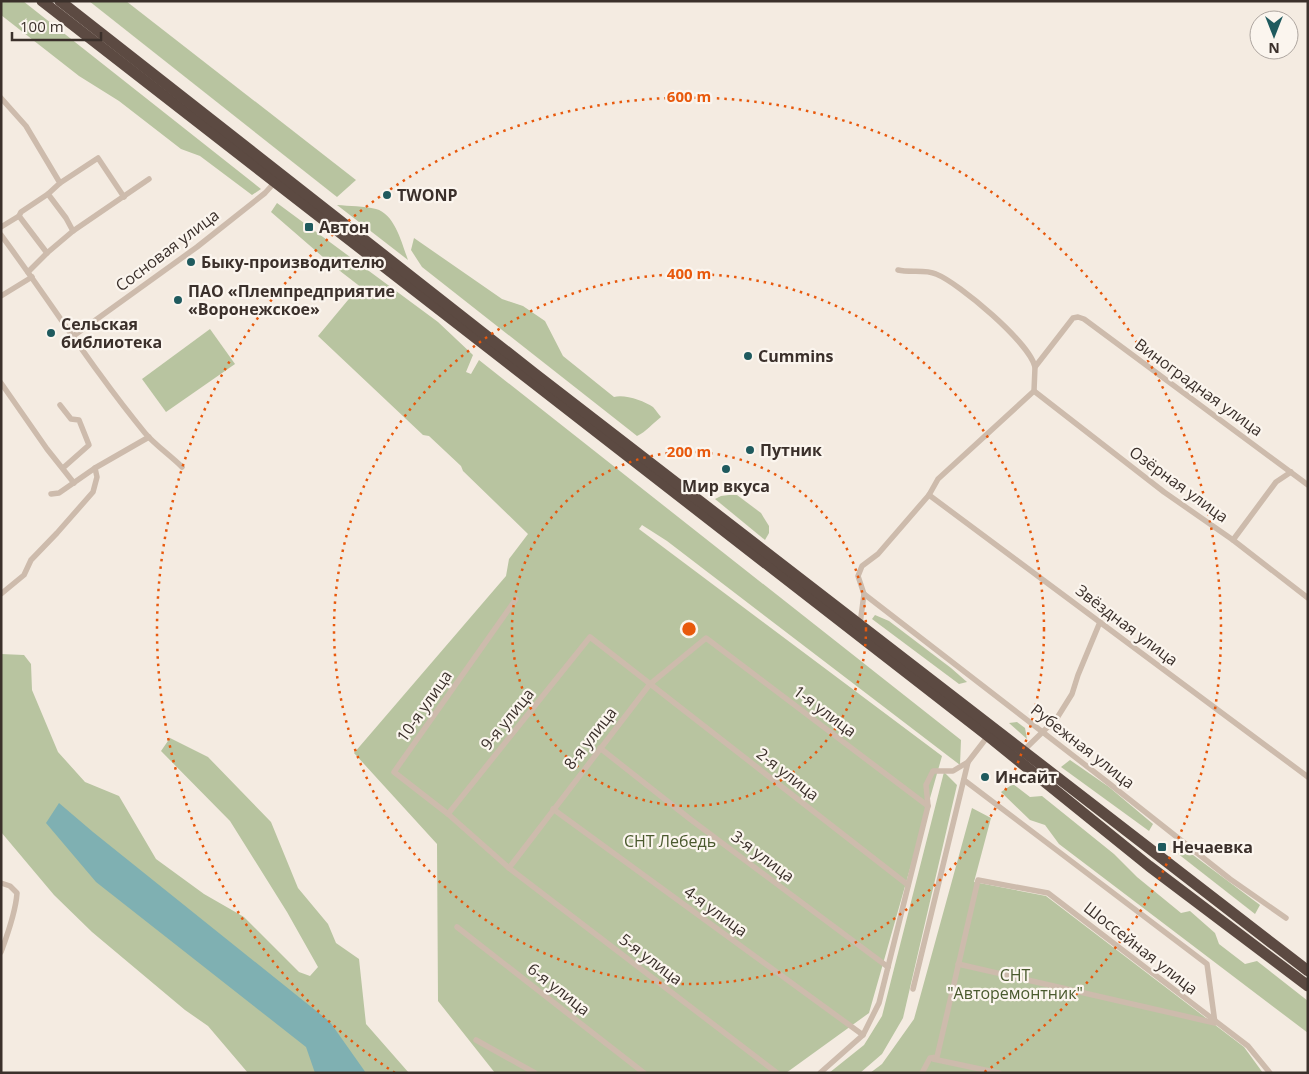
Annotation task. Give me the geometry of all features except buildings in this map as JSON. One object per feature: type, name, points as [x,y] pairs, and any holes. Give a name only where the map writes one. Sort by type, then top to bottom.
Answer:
[{"type":"highway","points":[[42,1],[988,736],[1149,866],[1308,986]]},
{"type":"highway","points":[[60,1],[768,554],[1308,971]]},
{"type":"highway","points":[[606,440],[608,437],[656,473],[669,477]]},
{"type":"highway","points":[[706,516],[762,558],[767,559],[768,554]]},
{"type":"street","points":[[1,98],[26,126],[60,183]]},
{"type":"street","points":[[1,227],[19,216],[21,212],[48,194],[60,183],[98,158],[124,197]]},
{"type":"street","points":[[1,296],[30,274],[47,254],[73,231],[149,179]]},
{"type":"street","name":"Сосновая улица","points":[[72,337],[196,247],[265,193],[275,182]]},
{"type":"street","points":[[48,194],[73,231]]},
{"type":"street","points":[[19,216],[47,254]]},
{"type":"street","points":[[1,235],[30,274],[72,337],[149,436],[182,466]]},
{"type":"street","points":[[860,624],[864,594],[858,576],[862,566],[878,554],[929,495],[938,479],[1034,391],[1035,366],[1032,356],[985,309],[944,278],[931,272],[898,270]]},
{"type":"street","name":"Виноградная улица","points":[[1035,366],[1072,318],[1084,319],[1308,485]]},
{"type":"street","points":[[1,383],[47,449],[74,483]]},
{"type":"street","name":"Озёрная улица","points":[[1034,391],[1164,492],[1233,540],[1308,598]]},
{"type":"street","points":[[60,405],[71,419],[79,420],[89,445],[62,468]]},
{"type":"street","points":[[51,494],[59,493],[89,474],[95,468],[149,436]]},
{"type":"street","points":[[1,594],[24,575],[30,560],[93,492],[97,476],[95,468]]},
{"type":"street","points":[[1233,540],[1276,482],[1291,472]]},
{"type":"street","name":"Звёздная улица","points":[[929,495],[1308,777]]},
{"type":"street","name":"Рубежная улица","points":[[864,594],[1230,879],[1286,918]]},
{"type":"street","name":"10-я улица","points":[[448,814],[394,772],[516,599]]},
{"type":"street","points":[[1023,751],[1057,718],[1072,694],[1100,622]]},
{"type":"street","name":"9-я улица","points":[[448,814],[590,637],[650,684]]},
{"type":"street","name":"8-я улица","points":[[509,868],[650,684],[706,638]]},
{"type":"street","name":"1-я улица","points":[[706,638],[928,806]]},
{"type":"street","name":"2-я улица","points":[[650,684],[908,885]]},
{"type":"street","points":[[820,1073],[863,1035],[879,1002],[928,806],[926,785],[933,771],[953,771],[968,762],[988,736]]},
{"type":"street","name":"3-я улица","points":[[600,748],[690,819],[888,966]]},
{"type":"street","points":[[913,989],[968,762]]},
{"type":"street","points":[[930,1058],[936,1057],[958,964],[1216,1023],[1207,964],[964,780]]},
{"type":"street","name":"4-я улица","points":[[553,809],[863,1035]]},
{"type":"street","points":[[448,814],[509,868]]},
{"type":"street","name":"5-я улица","points":[[509,868],[777,1073]]},
{"type":"street","name":"Шоссейная улица","points":[[958,964],[978,880],[1048,893],[1248,1046],[1270,1073]]},
{"type":"street","points":[[1,883],[10,886],[17,893],[16,906],[11,916],[1,952]]},
{"type":"street","name":"6-я улица","points":[[457,927],[644,1073]]},
{"type":"street","points":[[476,1040],[535,1073]]},
{"type":"street","points":[[922,1073],[930,1058]]},
{"type":"street","points":[[930,1058],[999,1073]]},
{"type":"green space","points":[[1,1],[23,1],[261,189],[252,195],[200,156],[181,149],[119,101],[79,76],[1,15]]},
{"type":"green space","points":[[89,1],[126,1],[356,180],[337,197]]},
{"type":"green space","name":"СНТ Лебедь","points":[[277,203],[438,322],[473,355],[466,372],[471,374],[479,360],[961,740],[960,765],[667,541],[642,525],[639,529],[942,756],[869,1013],[786,1073],[495,1073],[438,1001],[437,844],[354,753],[506,576],[509,559],[528,534],[463,471],[461,466],[429,436],[423,435],[318,336],[358,288],[362,288],[271,212]]},
{"type":"green space","points":[[337,205],[367,207],[383,212],[397,230],[408,260]]},
{"type":"green space","points":[[414,238],[502,299],[523,306],[545,321],[563,356],[614,397],[629,397],[645,402],[653,407],[661,417],[637,436],[422,267],[411,250]]},
{"type":"green space","points":[[210,329],[235,364],[166,412],[142,379]]},
{"type":"green space","points":[[737,495],[761,513],[769,526],[769,533],[765,540],[715,499]]},
{"type":"green space","points":[[875,615],[889,621],[967,682],[959,684],[872,619]]},
{"type":"green space","points":[[1,654],[24,655],[31,664],[32,690],[58,752],[85,782],[119,796],[156,859],[204,894],[244,917],[299,972],[310,976],[318,967],[287,912],[230,821],[161,751],[170,738],[208,757],[271,822],[298,888],[328,924],[336,943],[359,959],[366,1024],[409,1073],[248,1073],[208,1026],[185,1010],[92,932],[54,895],[1,832]]},
{"type":"green space","points":[[1017,722],[1025,728],[1027,739],[1009,723]]},
{"type":"green space","points":[[1070,760],[1109,787],[1153,824],[1149,831],[1061,767]]},
{"type":"green space","points":[[944,772],[957,785],[903,1018],[882,1054],[860,1073],[829,1073],[864,1045],[882,1016]]},
{"type":"green space","points":[[1013,784],[1030,797],[1042,796],[1114,854],[1137,877],[1181,913],[1190,911],[1215,933],[1219,944],[1245,964],[1257,961],[1308,1001],[1308,1033],[1059,844],[1045,825],[1030,820],[1001,792]]},
{"type":"green space","name":"СНТ \"Авторемонтник\"","points":[[972,808],[991,818],[974,882],[1046,896],[1244,1047],[1263,1073],[870,1073],[882,1064],[914,1019]]},
{"type":"green space","points":[[1181,846],[1260,905],[1255,914],[1177,853]]},
{"type":"water","points":[[59,803],[330,1022],[366,1073],[315,1073],[306,1047],[96,882],[46,823]]},
{"type":"place","name":"TWONP","points":[[387,195]]},
{"type":"place","name":"Автон","points":[[309,227]]},
{"type":"place","name":"Быку-производителю","points":[[191,262]]},
{"type":"place","name":"ПАО «Племпредприятие «Воронежское»","points":[[178,300]]},
{"type":"place","name":"Сельская библиотека","points":[[51,333]]},
{"type":"place","name":"Cummins","points":[[748,356]]},
{"type":"place","name":"Путник","points":[[750,450]]},
{"type":"place","name":"Мир вкуса","points":[[726,469]]},
{"type":"place","name":"Инсайт","points":[[985,777]]},
{"type":"place","name":"Нечаевка","points":[[1162,847]]}]
